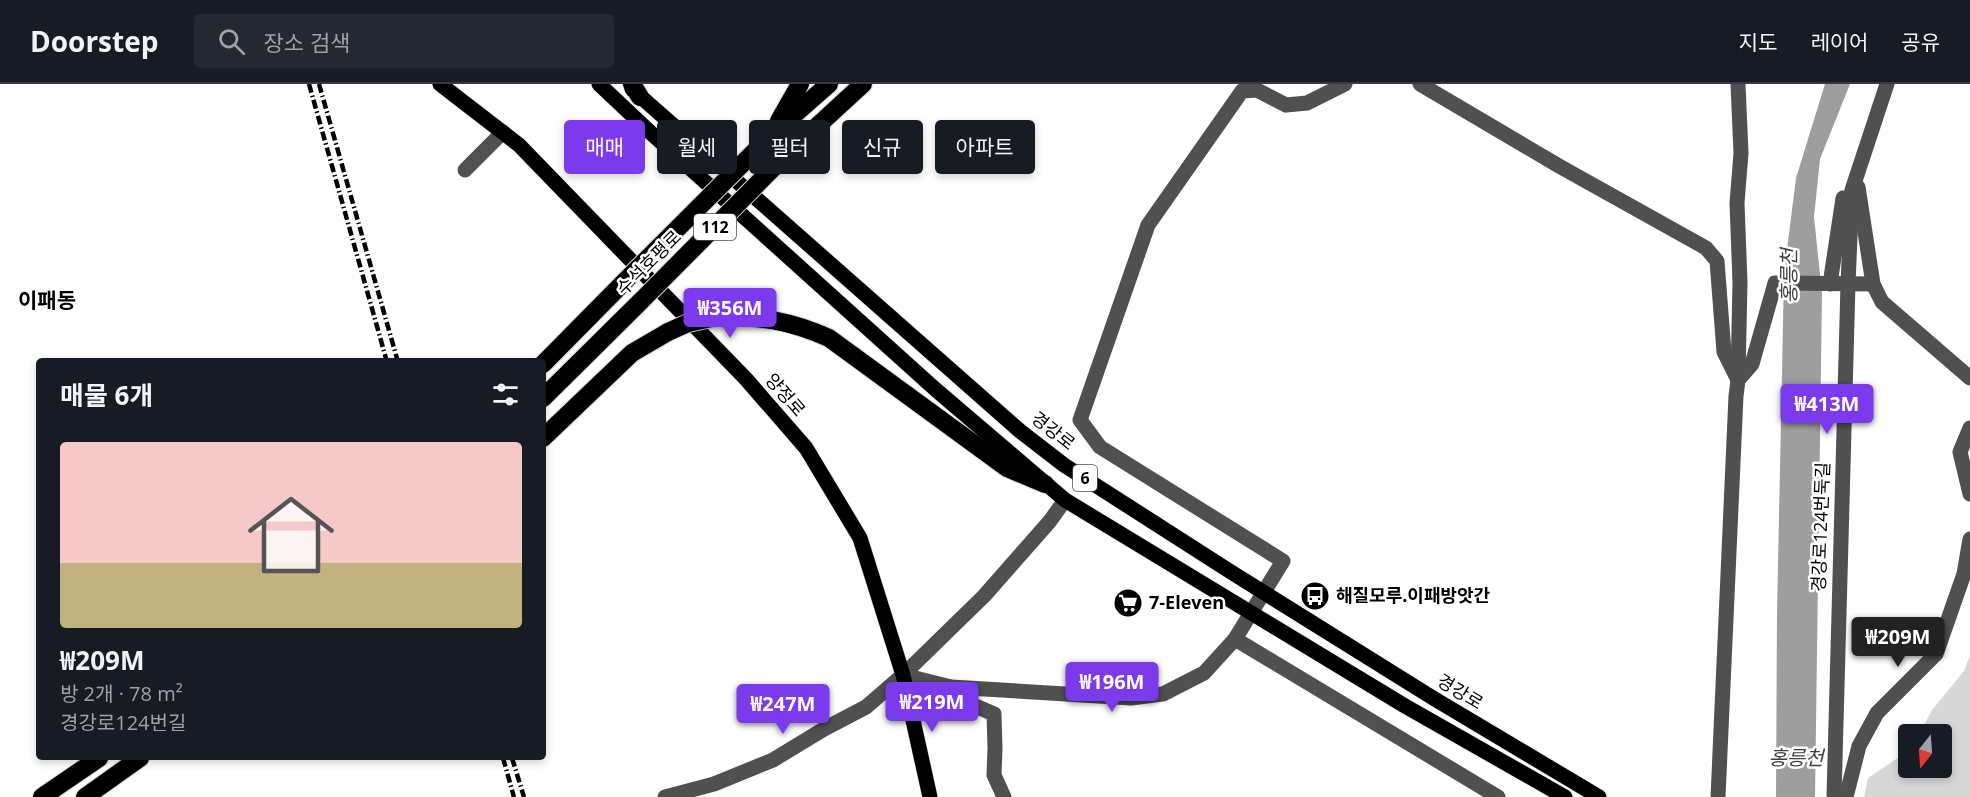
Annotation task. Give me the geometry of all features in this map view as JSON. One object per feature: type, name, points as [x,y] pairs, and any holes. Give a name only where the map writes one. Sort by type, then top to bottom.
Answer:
[{"type":"highway","points":[[779,120],[800,84]]},
{"type":"highway","name":"수석호평로","points":[[788,120],[829,84]]},
{"type":"highway","name":"수석호평로","points":[[546,396],[788,153],[863,84]]},
{"type":"highway","name":"수석호평로","points":[[546,361],[749,157]]},
{"type":"highway","points":[[546,435],[632,353],[688,323],[716,317],[743,316],[802,326],[829,338],[1007,468],[1045,484]]},
{"type":"highway","points":[[42,797],[96,760]]},
{"type":"highway","points":[[85,797],[138,760]]},
{"type":"main road","name":"양정로","points":[[440,84],[519,145],[746,379],[806,448],[860,538],[903,675],[930,797]]},
{"type":"main road","name":"6","points":[[599,84],[935,389],[1065,500],[1405,706],[1565,797]]},
{"type":"main road","name":"경강로","points":[[626,84],[636,90],[1020,431],[1064,465],[1433,698],[1599,797]]},
{"type":"street","points":[[903,675],[951,687],[1131,698],[1163,694],[1204,673],[1235,639],[1252,615],[1283,561],[1100,447],[1080,420],[1148,225],[1242,91],[1258,87],[1286,105],[1307,103],[1345,84]]},
{"type":"street","points":[[1420,84],[1559,166],[1706,248],[1717,261],[1725,352],[1738,380]]},
{"type":"street","points":[[1718,797],[1738,380],[1740,282],[1737,203],[1741,153],[1738,84]]},
{"type":"street","name":"경강로124번둑길","points":[[1834,797],[1852,190],[1887,84]]},
{"type":"street","points":[[465,170],[503,132]]},
{"type":"street","points":[[1830,284],[1842,200],[1856,178]]},
{"type":"street","points":[[1856,178],[1873,284],[1882,302],[1970,378]]},
{"type":"street","points":[[1738,380],[1752,364],[1775,283],[1873,284]]},
{"type":"street","points":[[1970,428],[1960,452],[1970,494]]},
{"type":"street","points":[[665,797],[714,784],[773,760],[866,707],[903,675],[984,596],[1050,521],[1065,500]]},
{"type":"street","points":[[1846,797],[1859,746],[1876,713],[1936,654],[1965,574],[1970,539]]},
{"type":"street","points":[[1235,639],[1498,797]]},
{"type":"street","points":[[951,687],[959,699],[994,714],[994,775],[1004,797]]},
{"type":"shaded area","points":[[1970,655],[1970,797],[1864,797],[1868,778],[1898,758],[1898,778],[1952,778],[1952,724],[1925,724],[1932,710],[1964,671]]},
{"type":"water","name":"홍릉천","points":[[1825,84],[1850,84],[1820,159],[1814,217],[1822,293],[1815,797],[1776,797],[1777,613],[1784,274],[1796,178]]},
{"type":"railway","points":[[309,84],[386,358]]},
{"type":"railway","points":[[319,84],[397,358]]},
{"type":"railway","points":[[504,760],[514,797]]},
{"type":"railway","points":[[513,760],[524,797]]},
{"type":"place","name":"해질모루.이패방앗간","points":[[1315,596]]},
{"type":"place","name":"7-Eleven","points":[[1128,603]]},
{"type":"district","name":"이패동","points":[[47,301]]}]
